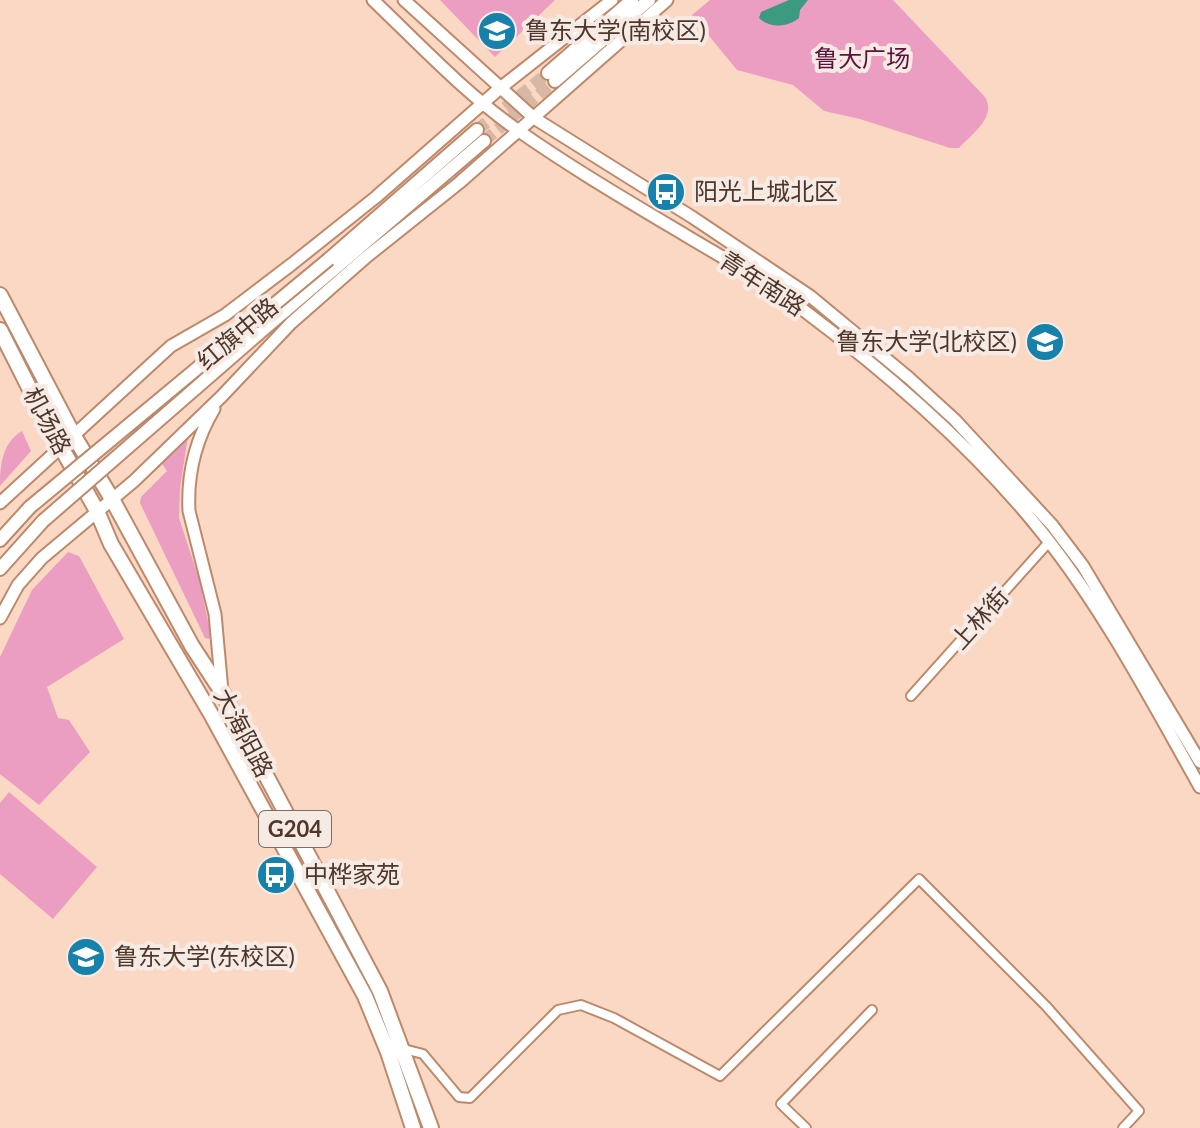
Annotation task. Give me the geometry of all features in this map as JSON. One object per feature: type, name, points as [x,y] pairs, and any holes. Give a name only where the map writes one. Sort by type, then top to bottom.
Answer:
[{"type":"highway","name":"机场路","points":[[0,295],[74,436]]},
{"type":"highway","name":"机场路","points":[[0,330],[40,411],[97,511]]},
{"type":"highway","name":"大海阳路","points":[[74,436],[192,646],[222,692],[380,991],[431,1128]]},
{"type":"highway","name":"大海阳路","points":[[97,511],[117,555],[177,654],[365,996],[388,1052],[413,1128]]},
{"type":"main road","name":"青年南路","points":[[373,0],[483,104],[518,130],[650,214],[762,281],[831,332],[946,429],[995,479],[1049,542],[1146,691],[1200,787]]},
{"type":"main road","name":"青年南路","points":[[404,0],[534,118],[692,217],[810,296],[955,420],[1042,514],[1083,566],[1200,762]]},
{"type":"main road","points":[[0,503],[171,346],[225,315],[376,197],[499,89],[612,0]]},
{"type":"main road","points":[[632,0],[551,77],[649,0]]},
{"type":"main road","points":[[0,618],[18,585],[58,542],[145,470],[222,396],[338,270],[365,258],[459,183],[667,0]]},
{"type":"main road","name":"红旗中路","points":[[0,569],[37,527],[258,334],[338,270],[480,135]]},
{"type":"main road","name":"红旗中路","points":[[0,540],[30,507],[338,270]]},
{"type":"main road","points":[[222,396],[196,445],[188,494],[189,511],[215,614],[222,692]]},
{"type":"street","name":"上林街","points":[[911,696],[1049,542]]},
{"type":"street","points":[[388,1052],[403,1047],[423,1054],[459,1097],[470,1098],[558,1010],[581,1005],[614,1018],[720,1076],[919,879],[1046,1006],[1139,1111],[1123,1128]]},
{"type":"street","points":[[806,1128],[781,1104],[872,1010]]},
{"type":"green space","name":"鲁东大学(南校区)","points":[[440,0],[555,0],[495,57]]},
{"type":"green space","name":"鲁大广场","points":[[710,0],[893,0],[985,97],[988,111],[976,131],[959,148],[950,148],[860,119],[824,111],[793,85],[737,70],[692,15]]},
{"type":"green space","points":[[22,431],[31,451],[0,486],[6,448]]},
{"type":"green space","points":[[188,436],[179,518],[199,579],[211,635],[209,639],[205,638],[140,503],[141,497],[167,471],[161,462]]},
{"type":"green space","points":[[68,552],[79,556],[124,639],[47,687],[58,718],[69,720],[90,752],[39,805],[0,774],[0,657],[32,590]]},
{"type":"green space","points":[[9,792],[97,867],[53,919],[0,874],[0,803]]},
{"type":"water","points":[[789,0],[808,0],[795,21],[774,25],[759,18],[761,12]]},
{"type":"tunnel","points":[[477,130],[548,73]]},
{"type":"tunnel","points":[[484,141],[555,81]]},
{"type":"place","name":"鲁东大学(南校区)","points":[[497,31]]},
{"type":"place","name":"阳光上城北区","points":[[666,192]]},
{"type":"place","name":"鲁东大学(北校区)","points":[[1045,342]]},
{"type":"place","name":"中桦家苑","points":[[276,875]]},
{"type":"place","name":"鲁东大学(东校区)","points":[[86,957]]}]
